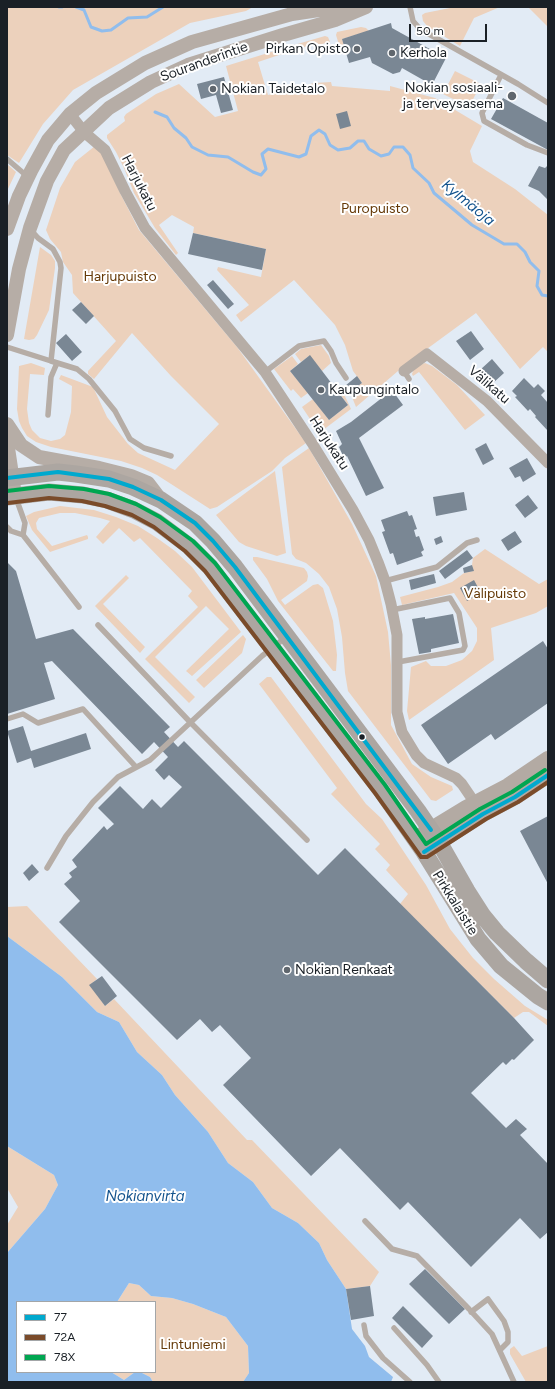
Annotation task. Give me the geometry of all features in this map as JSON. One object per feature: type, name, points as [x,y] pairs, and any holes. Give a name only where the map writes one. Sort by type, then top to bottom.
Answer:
[{"type":"main road","name":"Pirkkalaistie","points":[[9,477],[58,472],[93,476],[122,483],[161,500],[195,523],[214,541],[235,567],[435,836],[483,916],[510,946],[548,980]]},
{"type":"main road","name":"Pirkkalaistie","points":[[11,496],[50,492],[83,495],[107,500],[134,510],[157,522],[189,546],[206,563],[380,789],[419,846],[478,939],[501,966],[538,996],[548,1002]]},
{"type":"main road","points":[[419,846],[479,809],[508,786],[548,760]]},
{"type":"main road","points":[[479,809],[515,797],[548,775]]},
{"type":"street","name":"Souranderintie","points":[[7,229],[19,196],[48,140],[70,114],[96,93],[145,63],[192,42],[292,10],[358,7]]},
{"type":"street","name":"Souranderintie","points":[[7,335],[19,269],[30,228],[47,182],[64,150],[109,108],[151,82],[188,65],[304,28],[335,20],[366,7]]},
{"type":"street","points":[[304,28],[306,9]]},
{"type":"street","points":[[292,10],[304,28]]},
{"type":"street","name":"Harjukatu","points":[[70,114],[84,132],[105,150],[124,190],[145,228],[265,372],[316,449],[353,510],[369,540],[385,582],[392,610],[397,635],[397,712],[402,732],[416,755],[429,766],[456,778],[462,784],[479,809]]},
{"type":"street","name":"Välikatu","points":[[406,375],[427,354],[487,401],[548,463]]},
{"type":"street","points":[[7,424],[21,445],[39,457],[99,468],[130,476],[148,483],[161,500]]},
{"type":"street","points":[[7,441],[11,496]]},
{"type":"lane","points":[[410,7],[414,21],[420,29],[502,75],[548,103]]},
{"type":"lane","points":[[502,75],[482,113],[484,121],[521,142],[548,153]]},
{"type":"lane","points":[[7,159],[28,177]]},
{"type":"lane","points":[[30,228],[38,238],[53,249],[60,262],[61,268],[54,362],[51,377],[48,415]]},
{"type":"lane","points":[[265,372],[299,346],[324,341],[331,351],[336,364],[346,378]]},
{"type":"lane","points":[[7,347],[77,369],[89,379],[115,411],[130,439],[144,448],[171,456]]},
{"type":"lane","points":[[11,496],[25,523],[23,535]]},
{"type":"lane","points":[[7,526],[11,531],[23,535],[79,607]]},
{"type":"lane","points":[[385,582],[437,567],[467,543],[477,540]]},
{"type":"lane","points":[[392,610],[450,598],[459,613],[465,646],[463,650],[398,662]]},
{"type":"lane","points":[[98,624],[190,722],[307,840]]},
{"type":"lane","points":[[47,868],[66,836],[93,802],[118,777],[150,760],[190,722],[287,636]]},
{"type":"lane","points":[[7,720],[23,714],[38,723],[83,709],[136,767]]},
{"type":"lane","points":[[365,1221],[392,1249],[417,1256],[492,1334],[514,1382]]},
{"type":"lane","points":[[471,1312],[488,1299],[504,1322],[508,1332],[508,1342],[500,1350]]},
{"type":"lane","points":[[364,1325],[366,1336],[383,1358],[410,1382]]},
{"type":"lane","points":[[394,1328],[427,1365],[439,1382]]},
{"type":"green space","points":[[7,7],[253,7],[246,11],[190,23],[73,90],[43,124],[19,163],[7,155]]},
{"type":"green space","points":[[455,7],[500,7],[474,18],[460,46],[427,26],[423,21],[422,15],[425,13]]},
{"type":"green space","points":[[528,7],[548,7],[548,27]]},
{"type":"green space","points":[[361,27],[366,28],[369,31],[342,39],[346,50],[341,51],[336,35],[337,32]]},
{"type":"green space","points":[[325,36],[328,37],[330,42],[318,45],[318,43],[295,50],[294,45]]},
{"type":"green space","name":"Puropuisto","points":[[284,48],[285,53],[258,62],[268,95],[314,83],[331,82],[332,86],[390,91],[390,86],[435,98],[482,126],[470,151],[473,162],[515,189],[548,215],[548,352],[543,347],[520,369],[476,313],[405,365],[356,407],[350,392],[362,383],[353,371],[345,345],[335,325],[294,280],[241,322],[236,315],[249,305],[217,270],[218,267],[261,277],[266,249],[193,233],[194,227],[172,215],[159,225],[178,253],[176,255],[155,228],[134,193],[124,168],[107,138],[107,135],[125,121],[124,117],[126,114],[156,94],[179,84],[215,117],[238,111],[226,66]]},
{"type":"green space","points":[[455,71],[481,84],[469,107],[443,94]]},
{"type":"green space","name":"Harjupuisto","points":[[95,146],[101,151],[139,230],[237,347],[306,443],[285,458],[272,471],[217,507],[210,509],[157,475],[142,468],[121,461],[51,447],[36,442],[27,436],[19,421],[17,409],[19,366],[31,363],[45,368],[44,375],[30,374],[27,409],[29,423],[32,430],[40,438],[51,441],[60,439],[65,435],[71,412],[72,386],[59,379],[61,375],[93,387],[107,417],[128,444],[138,453],[175,470],[219,424],[171,376],[132,333],[94,379],[88,374],[88,371],[116,341],[73,293],[72,275],[63,262],[61,252],[50,239],[46,230],[60,188],[75,162]]},
{"type":"green space","points":[[7,164],[16,172],[7,191]]},
{"type":"green space","points":[[40,247],[51,255],[55,261],[55,268],[49,310],[37,335],[34,339],[29,340],[24,339]]},
{"type":"green space","points":[[321,345],[329,356],[331,363],[322,371],[309,356],[301,362],[295,354],[301,349]]},
{"type":"green space","points":[[292,356],[298,364],[290,371],[308,393],[301,398],[293,389],[291,391],[274,369]]},
{"type":"green space","points":[[425,363],[432,366],[457,385],[485,415],[465,430],[419,372],[413,376],[412,374],[414,369]]},
{"type":"green space","points":[[337,384],[343,392],[351,409],[323,430],[318,431],[302,407],[313,399],[329,420],[348,405],[334,386]]},
{"type":"green space","points":[[309,448],[352,524],[376,576],[388,632],[391,665],[391,725],[412,764],[431,777],[452,786],[453,790],[436,801],[431,800],[348,691],[342,637],[337,609],[329,587],[319,574],[306,563],[296,559],[292,554],[282,467]]},
{"type":"green space","points":[[275,471],[286,553],[277,556],[246,546],[239,542],[216,515]]},
{"type":"green space","points":[[60,506],[94,510],[116,517],[138,526],[157,538],[175,551],[192,567],[241,632],[192,676],[186,671],[229,629],[206,606],[155,657],[195,697],[189,703],[145,659],[198,607],[188,596],[192,591],[140,538],[134,542],[119,528],[103,544],[96,537],[110,521],[100,518],[75,513],[60,513],[39,518],[36,523],[37,529],[52,546],[87,535],[88,537],[88,539],[50,552],[32,530],[26,516],[34,512]]},
{"type":"green space","name":"Välipuisto","points":[[485,549],[539,584],[548,579],[548,606],[536,613],[491,628],[494,660],[409,720],[407,711],[411,667],[426,661],[431,666],[446,666],[462,660],[472,651],[477,641],[477,628],[454,593],[402,605],[400,597],[438,587],[452,582],[464,573],[473,571],[473,558]]},
{"type":"green space","points":[[253,557],[304,568],[307,572],[307,581],[281,600],[285,605],[313,585],[318,584],[323,588],[333,621],[337,655],[336,671],[333,671],[278,601],[267,579],[253,560]]},
{"type":"green space","points":[[126,575],[129,578],[103,604],[145,647],[140,653],[95,606]]},
{"type":"green space","points":[[243,635],[246,639],[242,653],[204,688],[196,680]]},
{"type":"green space","points":[[267,677],[271,677],[366,804],[382,819],[426,885],[450,929],[473,958],[525,1006],[548,1020],[548,1026],[529,1012],[523,1012],[514,1018],[400,904],[408,894],[386,870],[390,865],[375,849],[380,844],[331,794],[337,788],[259,684]]},
{"type":"green space","points":[[27,906],[97,979],[90,985],[105,1006],[114,999],[247,1140],[252,1140],[379,1272],[370,1286],[346,1289],[327,1260],[319,1243],[298,1223],[272,1208],[253,1182],[228,1163],[208,1132],[175,1095],[162,1075],[137,1052],[119,1022],[97,1012],[62,977],[7,936],[7,907]]},
{"type":"green space","points":[[7,1146],[54,1175],[58,1185],[45,1209],[7,1253],[7,1225],[18,1207],[7,1188]]},
{"type":"green space","name":"Lintuniemi","points":[[129,1283],[139,1285],[151,1296],[172,1298],[193,1304],[226,1317],[248,1346],[249,1373],[243,1382],[153,1382],[150,1377],[142,1373],[156,1373],[156,1301],[118,1301]]},
{"type":"green space","points":[[514,1346],[522,1356],[548,1346],[548,1382],[526,1382],[510,1354],[510,1349]]},
{"type":"green space","name":"Lintuniemi","points":[[113,1373],[134,1373],[124,1380]]},
{"type":"water","name":"Nokianvirta","points":[[7,936],[62,977],[97,1012],[119,1022],[137,1052],[162,1075],[175,1095],[208,1132],[228,1163],[253,1182],[272,1208],[298,1223],[319,1243],[327,1260],[346,1289],[352,1329],[365,1346],[369,1357],[393,1377],[391,1382],[243,1382],[249,1373],[248,1346],[226,1317],[193,1304],[172,1298],[151,1296],[139,1285],[129,1283],[118,1301],[16,1301],[16,1373],[113,1373],[124,1380],[134,1373],[142,1373],[150,1377],[153,1382],[7,1382],[7,1253],[45,1209],[58,1185],[54,1175],[7,1146]]},
{"type":"building","name":"Kerhola","points":[[391,23],[392,28],[446,58],[432,85],[402,68],[400,72],[393,74],[372,63],[370,57],[349,63],[342,39]]},
{"type":"building","name":"Nokian Taidetalo","points":[[224,77],[233,110],[221,113],[216,95],[201,99],[197,84]]},
{"type":"building","points":[[503,98],[548,123],[548,150],[491,119]]},
{"type":"building","points":[[347,111],[351,126],[340,129],[336,114]]},
{"type":"building","points":[[548,165],[548,200],[539,191],[528,186],[539,166],[545,168]]},
{"type":"building","points":[[193,233],[266,249],[262,270],[188,254]]},
{"type":"building","points":[[213,280],[234,304],[228,309],[207,285]]},
{"type":"building","points":[[81,302],[94,316],[86,324],[72,310]]},
{"type":"building","points":[[471,331],[484,349],[470,360],[456,341]]},
{"type":"building","points":[[66,334],[82,352],[72,361],[56,343]]},
{"type":"building","name":"Kaupungintalo","points":[[310,355],[348,405],[329,420],[290,371]]},
{"type":"building","points":[[492,359],[504,373],[492,384],[480,370]]},
{"type":"building","points":[[357,376],[362,383],[350,392],[345,386]]},
{"type":"building","points":[[524,378],[534,388],[538,384],[545,391],[541,395],[548,403],[548,431],[530,409],[528,411],[515,397],[517,396],[512,391]]},
{"type":"building","points":[[392,390],[403,405],[359,438],[384,488],[366,496],[347,456],[344,458],[339,447],[342,444],[336,431],[351,422]]},
{"type":"building","points":[[486,443],[494,459],[483,465],[475,449]]},
{"type":"building","points":[[527,458],[536,474],[523,482],[520,476],[515,478],[509,468]]},
{"type":"building","points":[[464,492],[467,510],[436,516],[433,497]]},
{"type":"building","points":[[528,495],[538,508],[525,518],[515,505]]},
{"type":"building","points":[[407,511],[409,516],[412,515],[417,529],[414,530],[416,537],[419,536],[424,550],[421,552],[423,556],[397,565],[393,553],[390,554],[382,532],[385,531],[381,520]]},
{"type":"building","points":[[515,531],[522,542],[508,551],[501,540]]},
{"type":"building","points":[[441,536],[443,542],[436,545],[434,539]]},
{"type":"building","points":[[467,550],[473,558],[445,579],[439,571]]},
{"type":"building","name":"Nokian Renkaat","points":[[7,562],[16,571],[36,639],[73,629],[170,727],[164,732],[178,747],[184,741],[318,875],[345,848],[534,1040],[514,1060],[512,1059],[506,1065],[503,1062],[471,1093],[506,1128],[516,1119],[527,1129],[520,1135],[548,1164],[548,1232],[540,1239],[520,1218],[471,1267],[408,1202],[400,1210],[340,1148],[311,1176],[223,1085],[251,1058],[220,1025],[212,1032],[200,1019],[177,1040],[59,922],[80,901],[64,884],[72,877],[69,873],[77,867],[72,860],[104,826],[107,830],[114,824],[98,808],[120,786],[143,809],[152,799],[161,808],[182,787],[169,775],[164,780],[155,770],[168,757],[154,742],[142,754],[52,661],[44,663],[55,699],[7,714]]},
{"type":"building","points":[[472,565],[474,571],[464,573],[463,568]]},
{"type":"building","points":[[434,574],[436,583],[411,590],[409,580]]},
{"type":"building","points":[[474,580],[481,593],[467,601],[460,588]]},
{"type":"building","points":[[453,614],[459,643],[431,649],[431,652],[419,654],[412,619],[425,617],[425,619]]},
{"type":"building","points":[[543,641],[548,649],[548,703],[495,740],[491,734],[448,764],[421,725]]},
{"type":"building","points":[[23,726],[31,751],[86,733],[91,749],[34,768],[31,758],[17,763],[7,731]]},
{"type":"building","points":[[548,816],[548,884],[520,831]]},
{"type":"building","points":[[32,864],[39,872],[29,881],[23,873]]},
{"type":"building","points":[[102,976],[117,996],[105,1006],[89,985]]},
{"type":"building","points":[[425,1269],[465,1309],[449,1324],[409,1284]]},
{"type":"building","points":[[370,1286],[374,1316],[351,1320],[346,1289]]},
{"type":"building","points":[[403,1306],[433,1336],[422,1348],[392,1318]]},
{"type":"waterway","points":[[76,7],[84,10],[91,27],[102,31],[111,30],[128,18],[147,17],[163,7]]},
{"type":"waterway","name":"Kylmäoja","points":[[155,112],[167,117],[174,128],[186,138],[192,147],[208,155],[228,157],[261,175],[266,169],[262,154],[268,149],[299,157],[306,154],[311,136],[319,130],[325,134],[330,145],[338,150],[350,148],[358,141],[364,141],[369,149],[381,156],[389,154],[394,147],[403,147],[410,155],[413,168],[429,183],[434,193],[472,225],[504,244],[517,244],[525,252],[530,262],[539,271],[537,286],[542,295],[548,296]]},
{"type":"transit line","name":"77","points":[[7,478],[58,472],[109,479],[133,487],[161,500],[195,523],[213,541],[235,567],[431,830]]},
{"type":"transit line","name":"78X","points":[[7,491],[49,486],[84,489],[109,494],[136,504],[160,517],[193,541],[215,563],[385,785],[426,844],[480,809],[512,792],[545,770]]},
{"type":"transit line","name":"72A","points":[[8,503],[49,498],[82,501],[105,506],[132,515],[154,527],[185,551],[205,571],[375,793],[421,857],[427,857],[486,819],[518,802],[548,782]]},
{"type":"transit line","name":"77","points":[[424,852],[483,814],[515,797],[548,775]]},
{"type":"place","name":"Pirkan Opisto","points":[[357,49]]},
{"type":"place","name":"Kerhola","points":[[392,53]]},
{"type":"place","name":"Nokian Taidetalo","points":[[213,89]]},
{"type":"place","name":"Nokian sosiaali- ja terveysasema","points":[[512,96]]},
{"type":"place","name":"Kaupungintalo","points":[[321,390]]},
{"type":"place","name":"Nokian Renkaat","points":[[287,970]]}]
